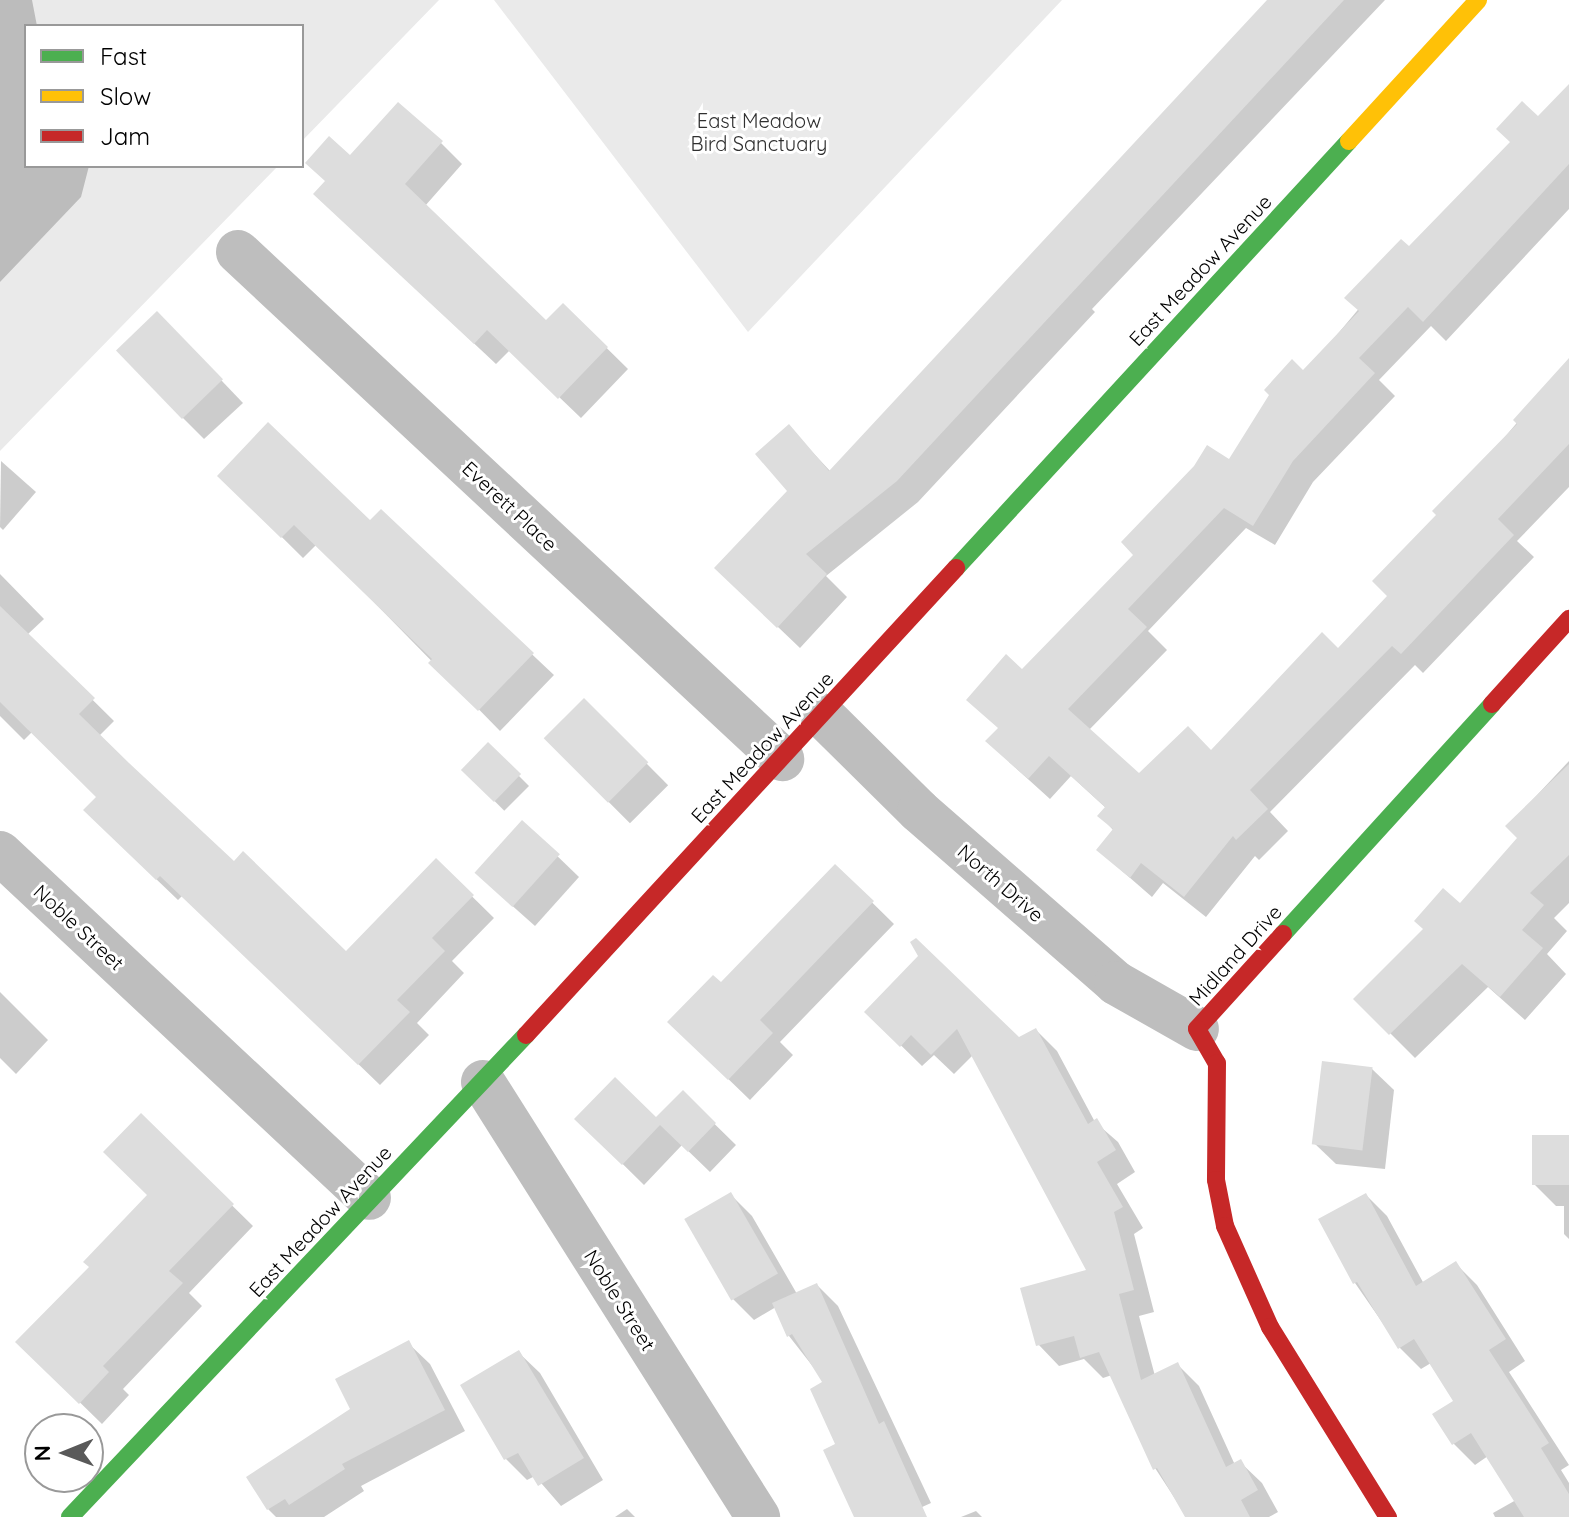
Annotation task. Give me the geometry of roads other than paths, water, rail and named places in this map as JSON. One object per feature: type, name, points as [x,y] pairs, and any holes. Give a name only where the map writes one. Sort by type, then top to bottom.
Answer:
[{"type":"street","name":"East Meadow Avenue","points":[[70,1517],[187,1399],[369,1198],[483,1082],[1478,0]]},
{"type":"street","name":"Everett Place","points":[[238,252],[782,759]]},
{"type":"street","name":"Midland Drive","points":[[1388,1517],[1270,1327],[1225,1226],[1216,1180],[1217,1063],[1197,1029],[1569,619]]},
{"type":"street","name":"North Drive","points":[[822,715],[919,811],[1116,983],[1197,1029]]},
{"type":"street","name":"Noble Street","points":[[0,853],[369,1198]]},
{"type":"street","name":"Noble Street","points":[[483,1082],[758,1517]]},
{"type":"park label","name":"East Meadow Bird Sanctuary","points":[[759,132]]}]
